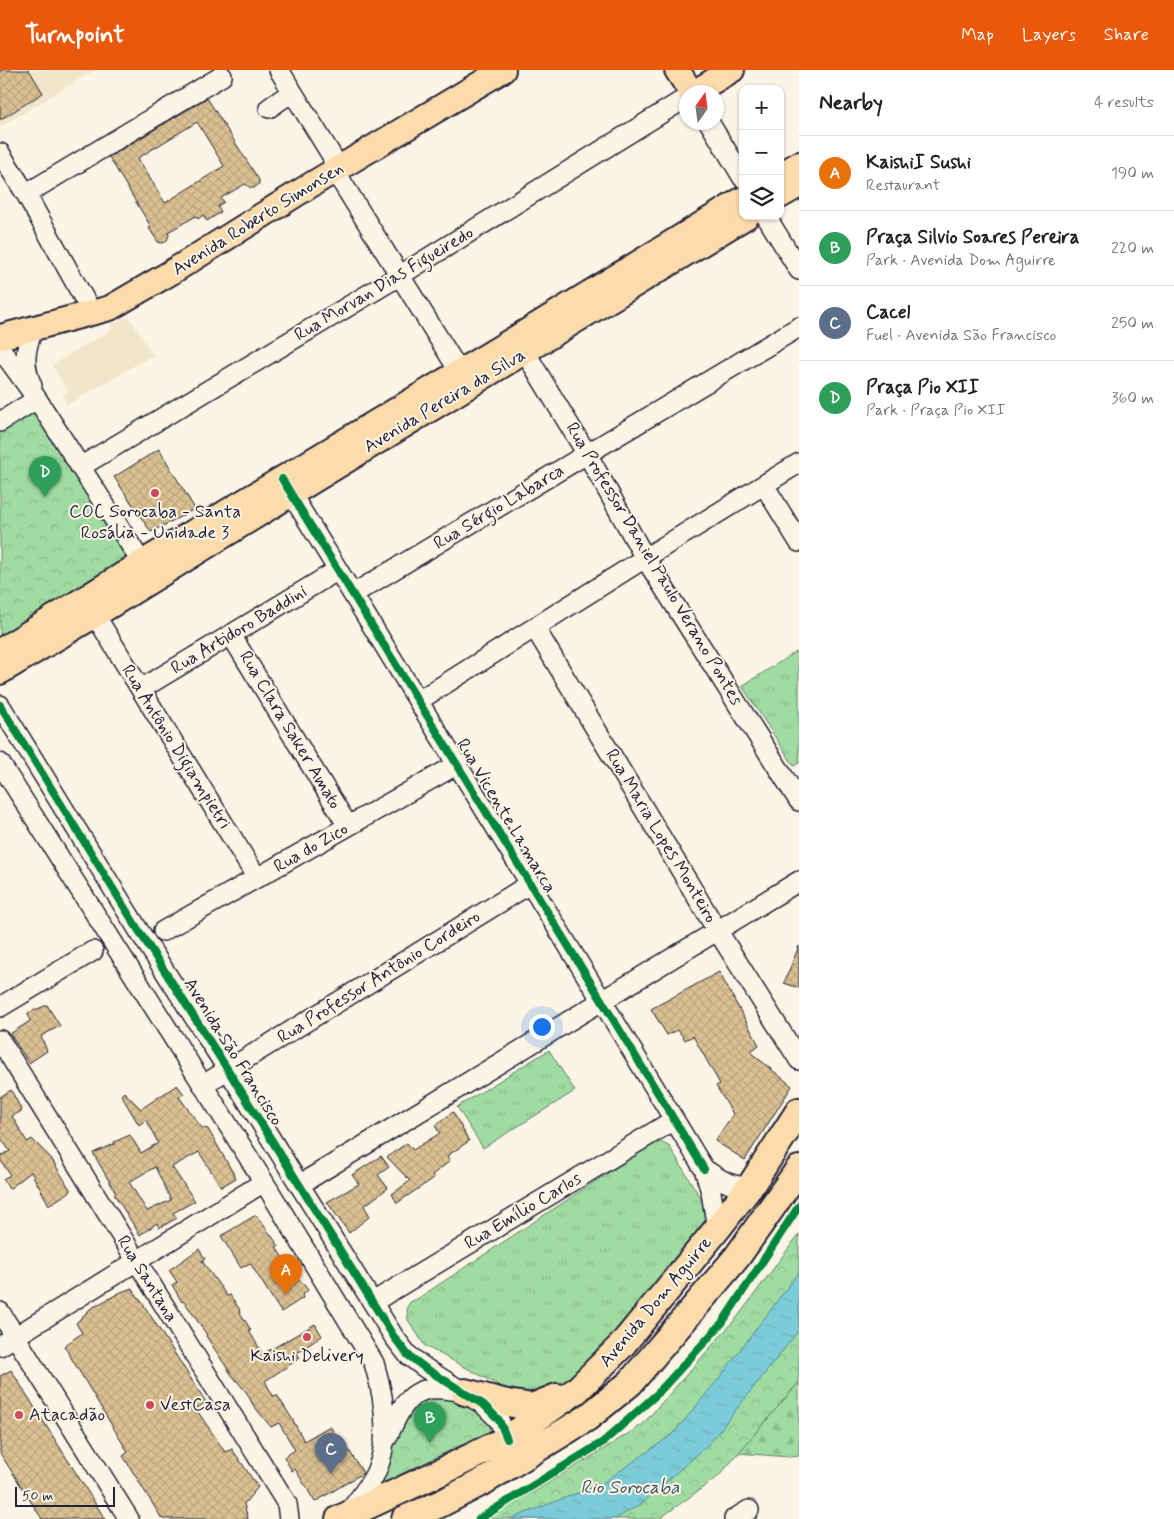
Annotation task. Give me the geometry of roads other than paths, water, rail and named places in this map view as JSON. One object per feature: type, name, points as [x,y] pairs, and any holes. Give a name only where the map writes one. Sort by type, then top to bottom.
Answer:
[{"type":"highway","name":"Avenida Dom Aguirre","points":[[342,1518],[507,1439],[577,1390],[622,1345],[717,1229],[751,1185],[799,1110]]},
{"type":"highway","name":"Avenida Dom Aguirre","points":[[405,1519],[440,1504],[486,1480],[587,1418],[630,1383],[737,1257],[799,1169]]},
{"type":"highway","points":[[465,1392],[507,1403],[532,1406],[577,1390]]},
{"type":"highway","points":[[486,1480],[504,1463],[508,1453],[507,1439]]},
{"type":"main road","name":"Avenida Roberto Simonsen","points":[[0,337],[110,308],[503,70]]},
{"type":"main road","points":[[677,70],[687,85]]},
{"type":"main road","points":[[707,85],[732,70]]},
{"type":"main road","points":[[784,173],[799,164]]},
{"type":"main road","points":[[784,194],[799,185]]},
{"type":"main road","name":"Avenida Pereira da Silva","points":[[0,651],[142,574],[287,487],[465,378],[516,338],[739,201]]},
{"type":"main road","name":"Avenida Pereira da Silva","points":[[465,378],[525,352],[740,220]]},
{"type":"main road","name":"Avenida Pereira da Silva","points":[[0,672],[96,615],[142,574]]},
{"type":"street","points":[[279,70],[332,156],[335,171],[399,276],[465,378]]},
{"type":"street","points":[[26,194],[222,76]]},
{"type":"street","points":[[269,108],[292,92]]},
{"type":"street","name":"Rua Morvan Dias Figueiredo","points":[[80,467],[399,276],[679,102]]},
{"type":"street","points":[[714,130],[741,175]]},
{"type":"street","points":[[0,153],[7,179],[26,194],[92,313]]},
{"type":"street","points":[[768,220],[799,270]]},
{"type":"street","name":"Rua Sérgio Labarca","points":[[353,594],[799,327]]},
{"type":"street","points":[[34,328],[28,340],[25,368],[36,399]]},
{"type":"street","points":[[0,348],[80,467],[142,574]]},
{"type":"street","name":"Rua Professor Daniel Paulo Verano Pontes","points":[[525,352],[587,454],[645,558],[799,801]]},
{"type":"street","points":[[0,422],[36,399]]},
{"type":"street","points":[[418,701],[799,463]]},
{"type":"street","points":[[764,485],[799,542]]},
{"type":"street","name":"Rua Vicente Lamarca","points":[[287,487],[704,1169],[711,1192],[717,1229]]},
{"type":"street","name":"Rua Artidoro Baddini","points":[[141,689],[338,570]]},
{"type":"street","name":"Rua Antônio Digiampietri","points":[[96,615],[257,878]]},
{"type":"street","name":"Rua Maria Lopes Monteiro","points":[[535,628],[718,930],[794,1044],[799,1060]]},
{"type":"street","name":"Rua Clara Saker Amato","points":[[231,635],[348,826]]},
{"type":"street","name":"Avenida São Francisco","points":[[0,705],[139,932],[228,1070],[394,1337],[408,1355],[425,1368],[484,1405],[499,1420],[507,1439]]},
{"type":"street","points":[[0,762],[264,1182],[374,1363],[381,1384],[384,1405],[383,1448]]},
{"type":"street","name":"Rua do Zico","points":[[150,949],[163,931],[458,764]]},
{"type":"street","points":[[299,1185],[799,881]]},
{"type":"street","name":"Rua Professor Antônio Cordeiro","points":[[228,1070],[530,884]]},
{"type":"street","points":[[93,951],[105,930]]},
{"type":"street","name":"Rua do Zico","points":[[139,932],[163,931]]},
{"type":"street","points":[[0,1007],[93,951],[116,947]]},
{"type":"street","name":"Rua Santana","points":[[0,1040],[287,1504],[289,1519]]},
{"type":"street","name":"Avenida São Francisco","points":[[203,1085],[228,1070]]},
{"type":"street","name":"Rua Emílio Carlos","points":[[373,1302],[674,1120]]},
{"type":"street","name":"Rua Vicente Lamarca","points":[[704,1169],[731,1185],[751,1185]]},
{"type":"street","points":[[7,1341],[264,1182]]},
{"type":"street","points":[[0,1312],[7,1341],[129,1519]]},
{"type":"street","points":[[342,1518],[370,1483],[397,1414],[408,1400],[420,1391],[429,1389],[465,1392]]},
{"type":"water","name":"Rio Sorocaba","points":[[799,1272],[799,1330],[709,1444],[641,1504],[615,1519],[510,1519],[601,1484],[673,1434],[720,1377]]},
{"type":"place","name":"COC Sorocaba - Santa Rosália - Unidade 3","points":[[155,493]]},
{"type":"place","name":"Praça Pio XII","points":[[45,497]]},
{"type":"place","name":"KaishiI Sushi","points":[[286,1295]]},
{"type":"place","name":"Kaishi Delivery","points":[[307,1337]]},
{"type":"place","name":"VestCasa","points":[[150,1405]]},
{"type":"place","name":"Atacadão","points":[[19,1415]]},
{"type":"place","name":"Praça Silvio Soares Pereira","points":[[430,1443]]},
{"type":"place","name":"Cacel","points":[[331,1474]]}]
